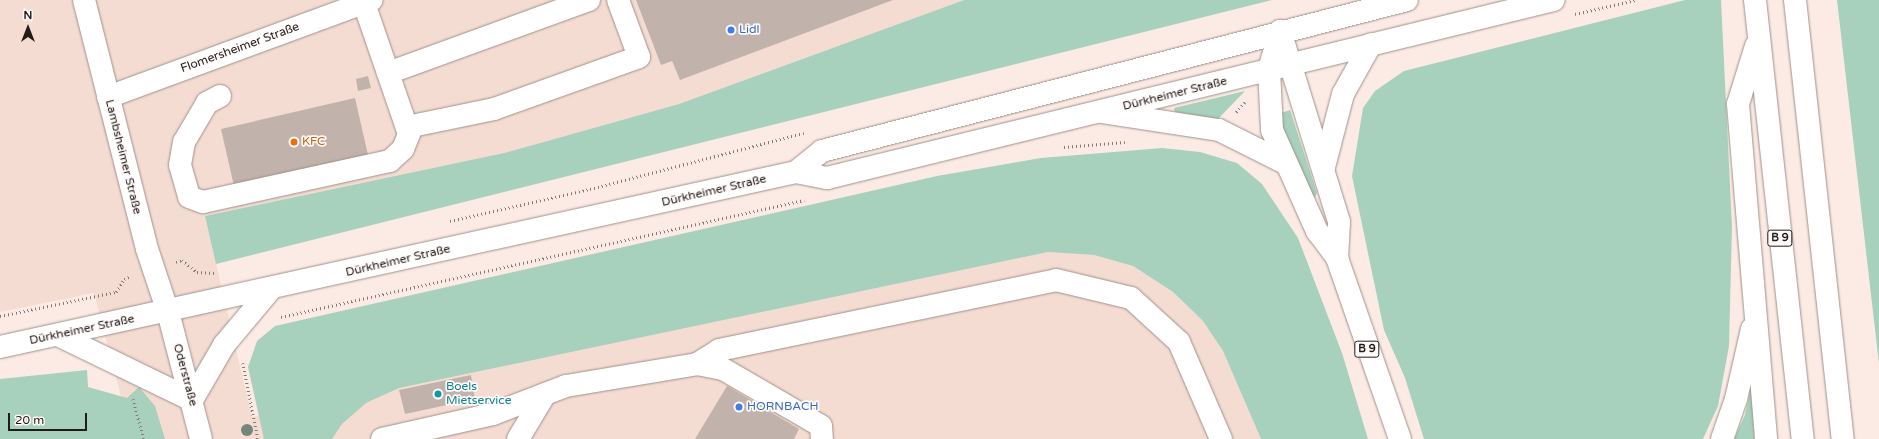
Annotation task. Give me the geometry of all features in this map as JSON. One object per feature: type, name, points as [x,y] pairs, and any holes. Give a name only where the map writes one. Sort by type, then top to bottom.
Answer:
[{"type":"main road","name":"Lambsheimer Straße","points":[[84,0],[150,263],[168,312]]},
{"type":"main road","points":[[388,73],[589,0]]},
{"type":"main road","points":[[408,131],[494,109],[639,57],[618,0]]},
{"type":"main road","name":"Dürkheimer Straße","points":[[796,172],[822,151],[1280,31],[1407,0]]},
{"type":"main road","name":"Dürkheimer Straße","points":[[0,347],[270,290],[796,172],[827,178],[1554,0]]},
{"type":"main road","name":"B 9","points":[[1755,0],[1803,439]]},
{"type":"main road","points":[[1795,0],[1844,439]]},
{"type":"main road","name":"Flomersheimer Straße","points":[[108,97],[368,2]]},
{"type":"main road","points":[[220,96],[207,103],[184,142],[180,165],[189,197],[204,202],[390,161],[403,149],[408,131],[388,73],[368,2]]},
{"type":"main road","points":[[1280,31],[1324,168],[1339,222],[1337,258]]},
{"type":"main road","name":"B 9","points":[[1280,31],[1268,70],[1268,106],[1283,162],[1317,231],[1337,258],[1400,439]]},
{"type":"main road","points":[[1759,37],[1738,104],[1766,439]]},
{"type":"main road","points":[[1324,168],[1343,94],[1371,44]]},
{"type":"main road","points":[[1101,112],[1219,130],[1283,162]]},
{"type":"main road","points":[[697,364],[719,350],[1056,280],[1131,298],[1179,342],[1222,439]]},
{"type":"main road","points":[[58,335],[192,400],[224,345],[270,290]]},
{"type":"main road","points":[[1722,439],[1736,399],[1756,310]]},
{"type":"main road","name":"Oderstraße","points":[[168,312],[201,439]]},
{"type":"main road","points":[[382,439],[493,414],[566,386],[697,364],[723,369],[822,433]]},
{"type":"main road","points":[[518,439],[545,394]]},
{"type":"path","points":[[443,222],[590,189],[812,130]]},
{"type":"path","points":[[1060,148],[1130,142]]},
{"type":"path","points":[[276,319],[807,200]]},
{"type":"path","points":[[197,272],[218,273]]},
{"type":"path","points":[[0,316],[116,292]]},
{"type":"path","points":[[241,354],[258,439]]},
{"type":"path","points":[[129,394],[144,439]]},
{"type":"shaded area","points":[[0,0],[964,0],[679,104],[504,153],[205,216],[252,417],[1048,252],[1094,255],[1133,266],[1173,292],[1203,321],[1223,351],[1261,439],[132,439],[94,293],[0,312]]},
{"type":"green space","points":[[964,0],[1272,0],[216,264],[205,216],[504,153],[679,104]]},
{"type":"green space","points":[[1685,0],[1721,0],[1732,227],[1729,346],[1718,406],[1703,439],[1424,439],[1405,378],[1384,330],[1352,176],[1363,108],[1375,91],[1404,71]]},
{"type":"green space","points":[[1837,0],[1879,0],[1879,364]]},
{"type":"green space","points":[[1245,91],[1217,120],[1176,115],[1174,108]]},
{"type":"green space","points":[[1290,110],[1317,193],[1313,201],[1285,140],[1278,114]]},
{"type":"green space","points":[[1162,148],[1200,152],[1237,163],[1262,184],[1298,238],[1342,353],[1368,439],[1261,439],[1223,351],[1203,321],[1173,292],[1133,266],[1094,255],[1048,252],[399,388],[366,403],[342,424],[332,439],[264,439],[248,367],[257,341],[275,326],[937,176],[1041,158]]},
{"type":"green space","points":[[87,370],[88,387],[127,398],[139,387],[155,406],[165,439],[0,439],[0,379]]},
{"type":"green space","points":[[1752,383],[1754,439],[1734,439],[1745,415]]},
{"type":"building","name":"Lidl","points":[[636,0],[893,0],[680,80],[672,61],[661,65]]},
{"type":"building","points":[[368,76],[371,88],[358,91],[356,79]]},
{"type":"building","name":"KFC","points":[[355,98],[368,155],[234,186],[221,129]]},
{"type":"building","name":"Boels Mietservice","points":[[471,375],[475,399],[405,414],[399,390]]},
{"type":"building","name":"HORNBACH","points":[[727,386],[799,429],[794,439],[695,439]]},
{"type":"place","name":"Lidl","points":[[731,30]]},
{"type":"place","name":"KFC","points":[[294,142]]},
{"type":"place","name":"Boels Mietservice","points":[[438,394]]},
{"type":"place","name":"HORNBACH","points":[[739,407]]}]
